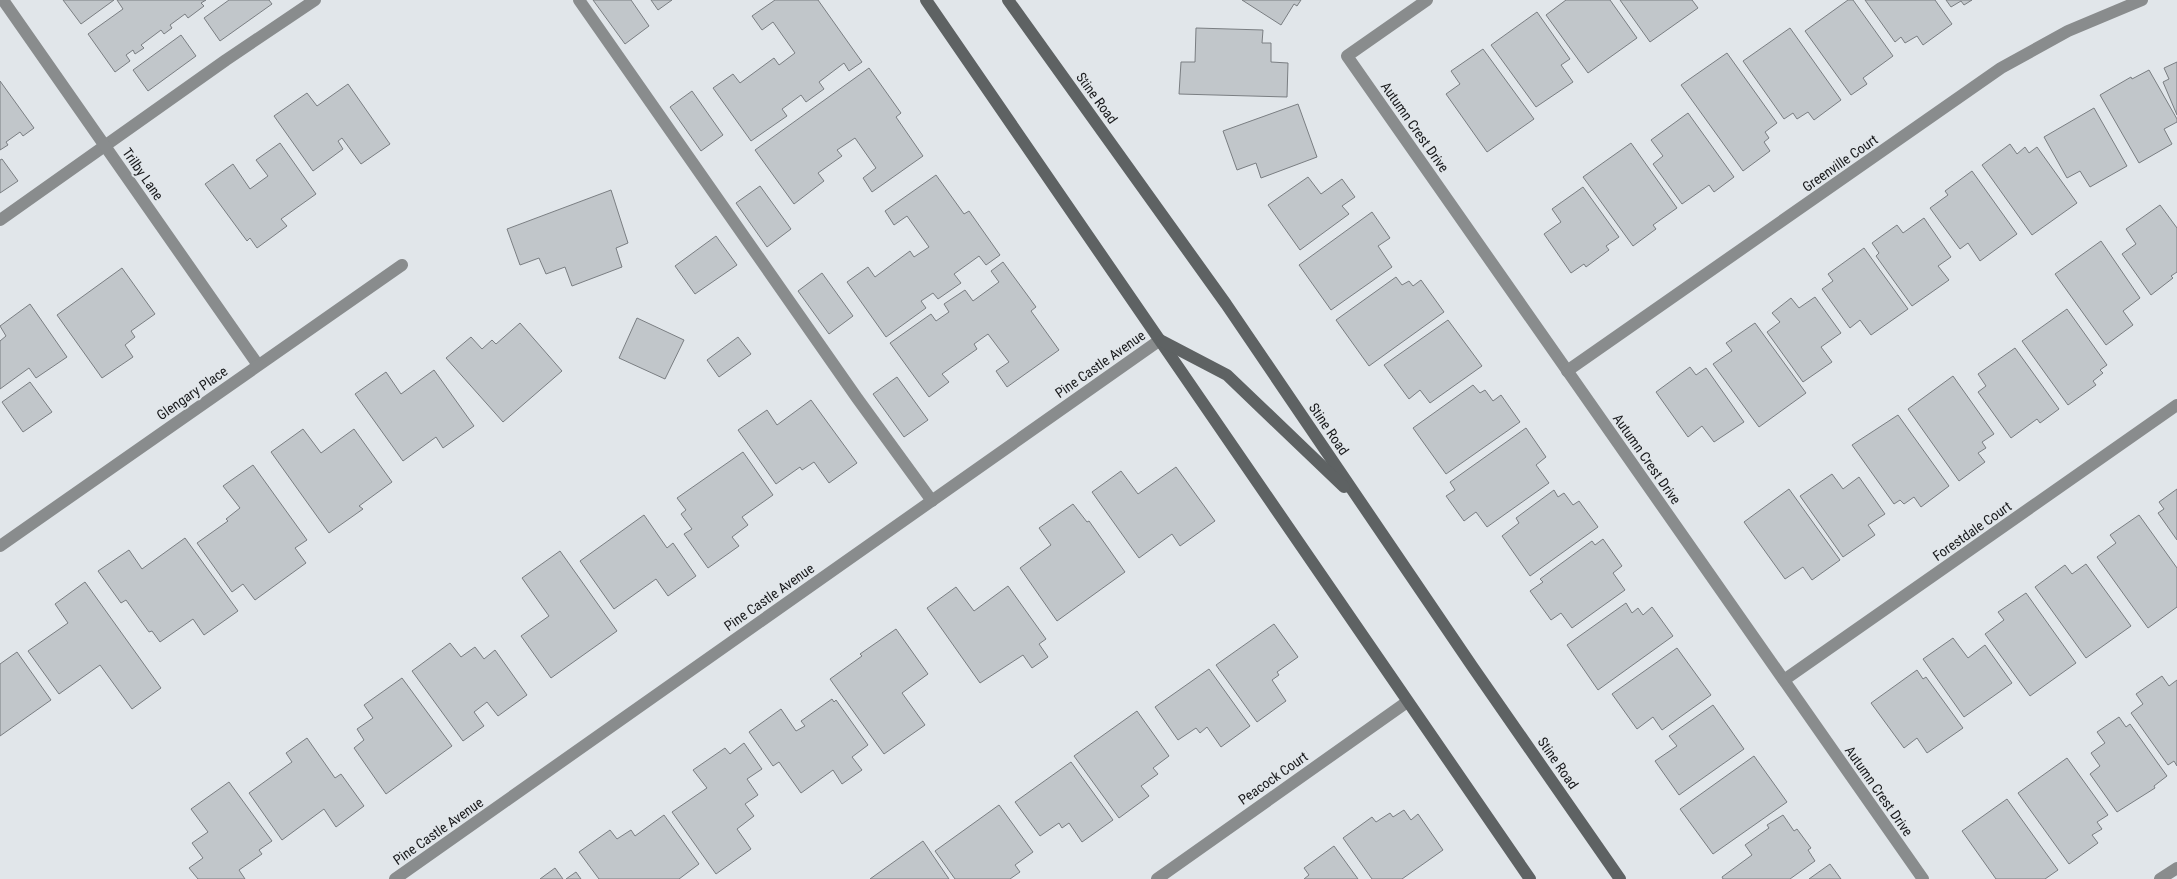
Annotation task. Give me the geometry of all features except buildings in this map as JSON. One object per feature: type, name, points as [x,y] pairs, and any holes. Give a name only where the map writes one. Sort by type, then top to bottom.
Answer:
[{"type":"main road","points":[[926,0],[1530,879]]},
{"type":"main road","name":"Stine Road","points":[[1008,0],[1226,304],[1620,879]]},
{"type":"main road","points":[[1160,340],[1227,375],[1362,504]]},
{"type":"street","name":"Trilby Lane","points":[[3,0],[258,365]]},
{"type":"street","points":[[0,220],[104,145],[315,0]]},
{"type":"street","points":[[579,0],[857,398],[932,501]]},
{"type":"street","name":"Autumn Crest Drive","points":[[1426,0],[1347,56],[1923,879]]},
{"type":"street","name":"Greenville Court","points":[[1567,371],[2001,68],[2068,31],[2142,0]]},
{"type":"street","name":"Glengary Place","points":[[0,546],[402,264]]},
{"type":"street","name":"Pine Castle Avenue","points":[[395,879],[1160,340]]},
{"type":"street","name":"Forestdale Court","points":[[1784,680],[2177,405]]},
{"type":"street","name":"Peacock Court","points":[[1157,879],[1407,702]]},
{"type":"street","points":[[2160,879],[2177,868]]}]
